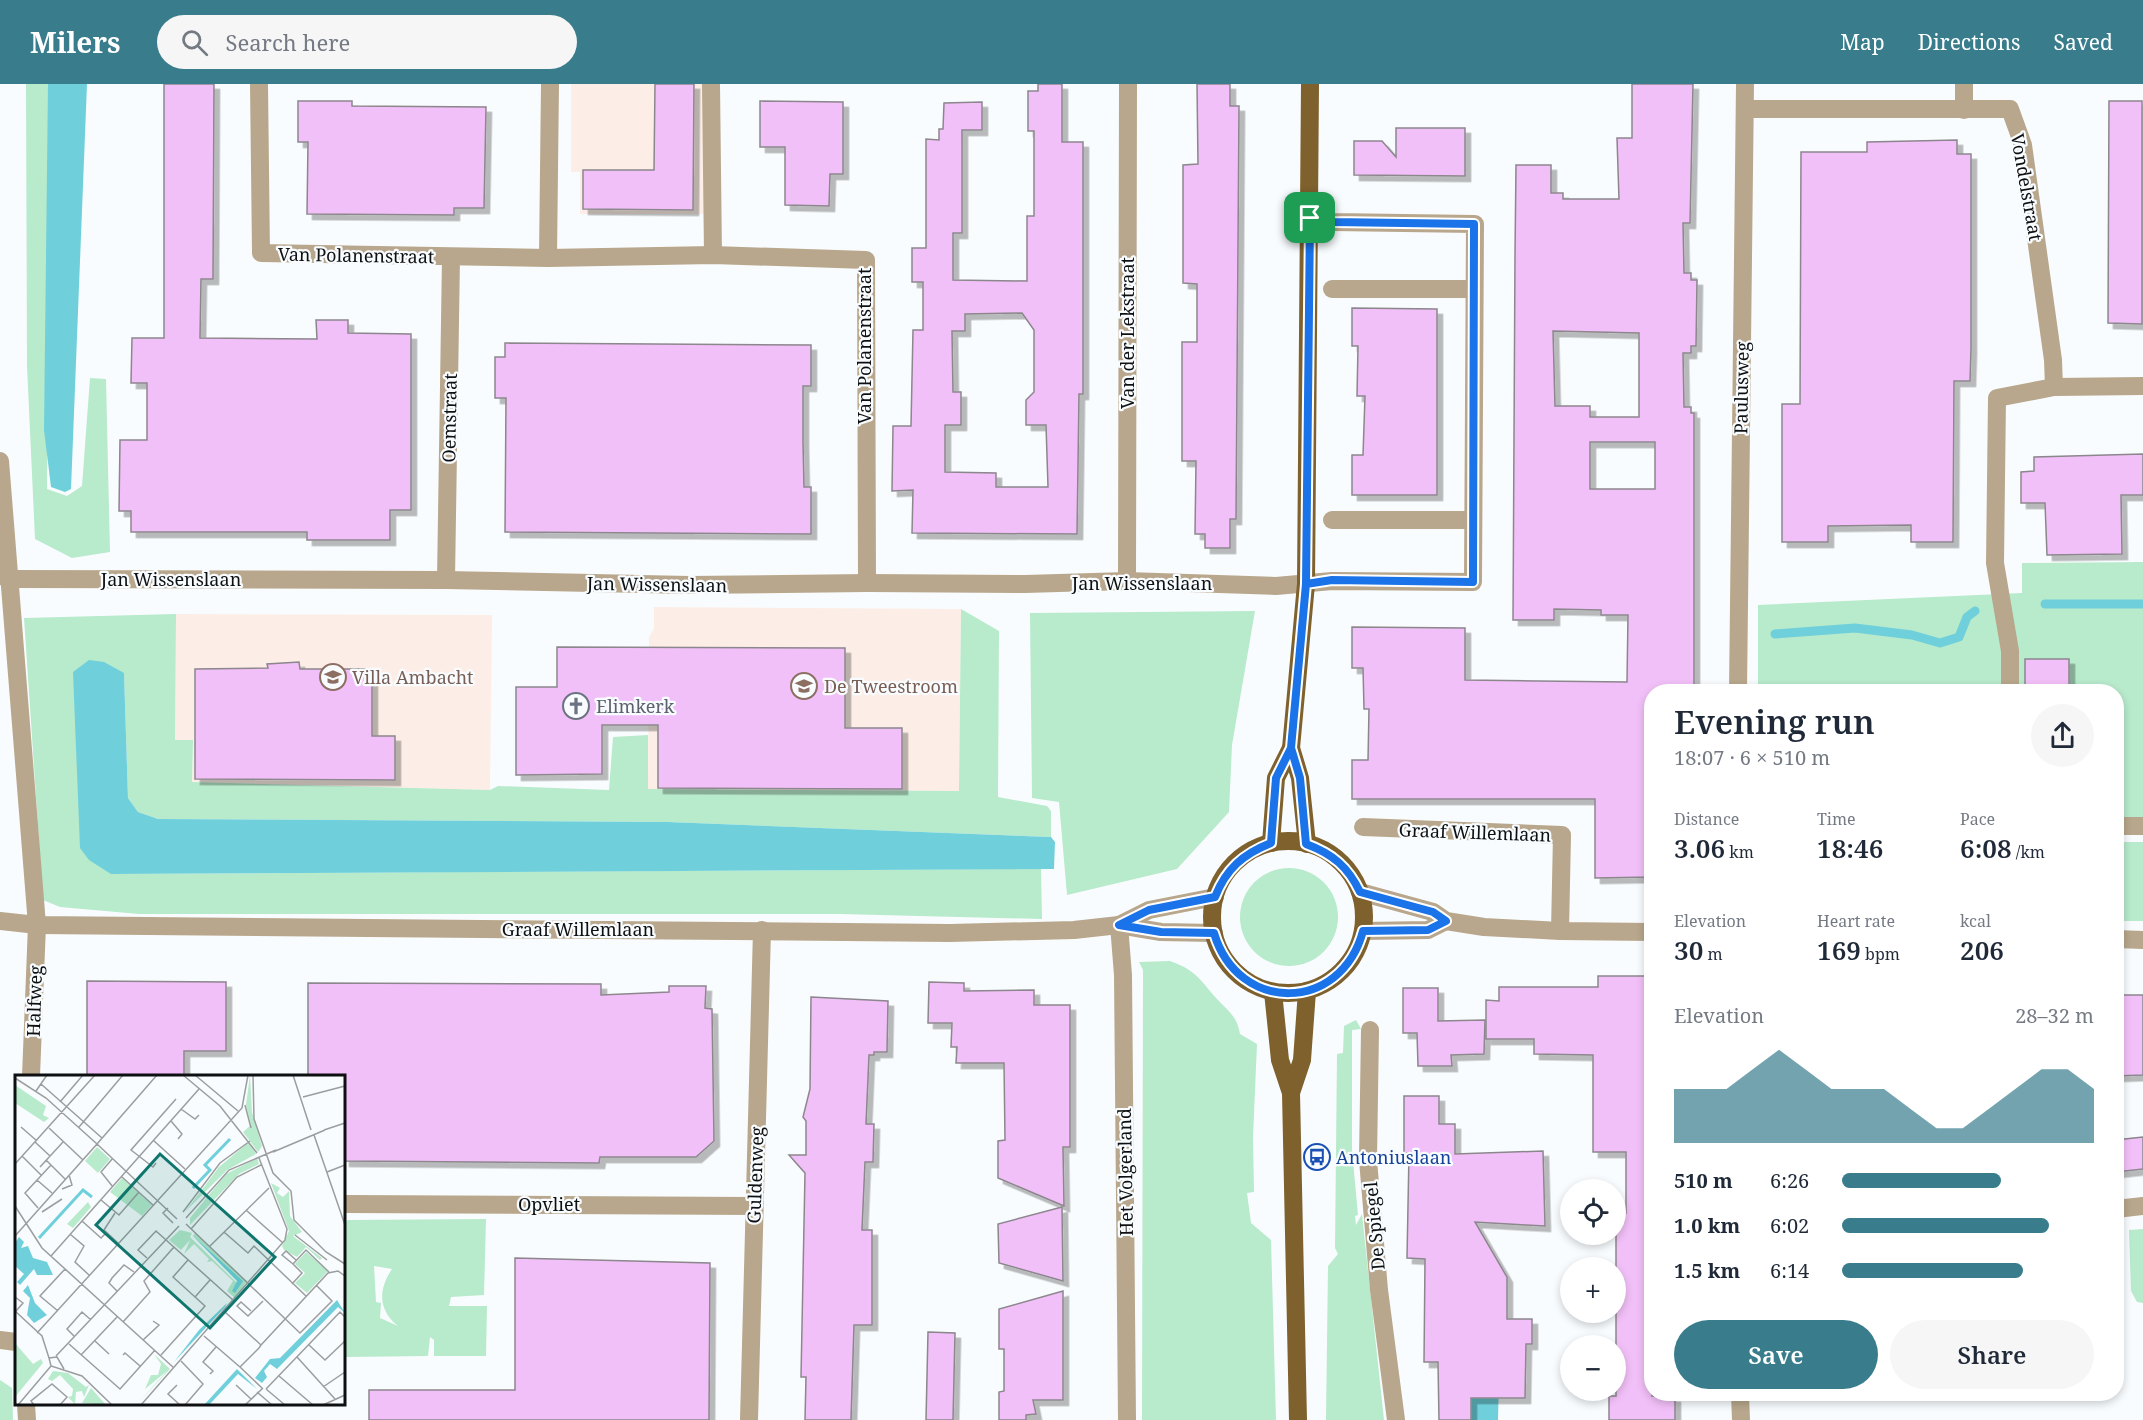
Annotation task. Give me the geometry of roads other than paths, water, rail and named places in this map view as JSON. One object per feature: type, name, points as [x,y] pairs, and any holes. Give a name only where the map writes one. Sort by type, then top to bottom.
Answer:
[{"type":"main road","points":[[1271,843],[1276,778],[1291,748],[1306,584],[1310,84]]},
{"type":"main road","points":[[1291,748],[1300,778],[1306,844]]},
{"type":"main road","points":[[1271,843],[1306,844],[1324,850],[1352,875],[1360,892],[1363,931],[1354,954],[1340,973],[1307,991],[1273,992],[1258,987],[1234,971],[1225,960],[1214,933],[1212,915],[1215,897],[1221,882],[1236,863],[1256,849],[1271,843]]},
{"type":"main road","points":[[1291,1093],[1302,1060],[1307,991]]},
{"type":"main road","points":[[1273,992],[1280,1060],[1291,1093],[1298,1420]]},
{"type":"street","name":"Van Polanenstraat","points":[[259,84],[261,253],[548,258],[713,255],[866,260],[867,583]]},
{"type":"street","points":[[548,258],[550,84]]},
{"type":"street","points":[[711,84],[713,255]]},
{"type":"street","name":"Van der Lekstraat","points":[[1127,581],[1128,84]]},
{"type":"street","name":"Paulusweg","points":[[1738,684],[1745,84]]},
{"type":"street","points":[[1964,84],[1964,110]]},
{"type":"street","name":"Vondelstraat","points":[[1745,109],[2010,109],[2023,145],[2053,360],[2054,387]]},
{"type":"street","points":[[1310,218],[1332,222],[1474,224],[1473,520],[1332,520]]},
{"type":"street","name":"Oemstraat","points":[[446,580],[451,257]]},
{"type":"street","points":[[1332,289],[1474,289]]},
{"type":"street","points":[[2010,684],[2010,651],[1995,563],[1996,398],[2054,387],[2143,386]]},
{"type":"street","name":"Halfweg","points":[[0,461],[7,579],[24,745],[37,925],[31,1075]]},
{"type":"street","name":"Jan Wissenslaan","points":[[7,579],[446,580],[688,585],[1025,584],[1127,581],[1276,586],[1332,580],[1473,582],[1473,520]]},
{"type":"street","points":[[2124,826],[2143,826]]},
{"type":"street","name":"Graaf Willemlaan","points":[[1363,827],[1562,835],[1560,931]]},
{"type":"street","points":[[1360,892],[1433,912],[1446,921],[1560,931],[1644,932]]},
{"type":"street","name":"Graaf Willemlaan","points":[[1119,925],[1149,910],[1215,897]]},
{"type":"street","name":"Graaf Willemlaan","points":[[0,921],[37,925],[950,933],[1074,930],[1119,925],[1161,932],[1214,933]]},
{"type":"street","points":[[1363,931],[1428,930],[1446,921]]},
{"type":"street","name":"Het Volgerland","points":[[1119,925],[1123,975],[1127,1420]]},
{"type":"street","name":"Guldenweg","points":[[749,1420],[762,930]]},
{"type":"street","points":[[2124,939],[2143,940]]},
{"type":"street","name":"De Spiegel","points":[[1370,1030],[1368,1160],[1379,1290],[1396,1420]]},
{"type":"street","name":"Opvliet","points":[[345,1204],[754,1206]]},
{"type":"street","points":[[2124,1208],[2143,1206]]},
{"type":"street","points":[[0,1340],[15,1342]]},
{"type":"street","points":[[1740,1401],[1741,1420]]},
{"type":"street","points":[[26,1405],[27,1420]]},
{"type":"water","points":[[48,84],[87,84],[71,489],[65,492],[51,487],[44,430]]},
{"type":"water","points":[[89,660],[104,662],[124,673],[128,798],[138,812],[158,819],[668,822],[1051,837],[1055,842],[1054,869],[111,874],[89,860],[80,848],[73,672]]},
{"type":"waterway","points":[[2045,604],[2143,604]]},
{"type":"waterway","points":[[1775,634],[1855,628],[1912,635],[1940,643],[1959,637],[1967,617],[1975,611]]},
{"type":"waterway","points":[[1482,1420],[1483,1377]]},
{"type":"place","name":"Villa Ambacht","points":[[333,677]]},
{"type":"place","name":"De Tweestroom","points":[[804,686]]},
{"type":"place","name":"Elimkerk","points":[[576,706]]},
{"type":"place","name":"Antoniuslaan","points":[[1317,1157]]}]
